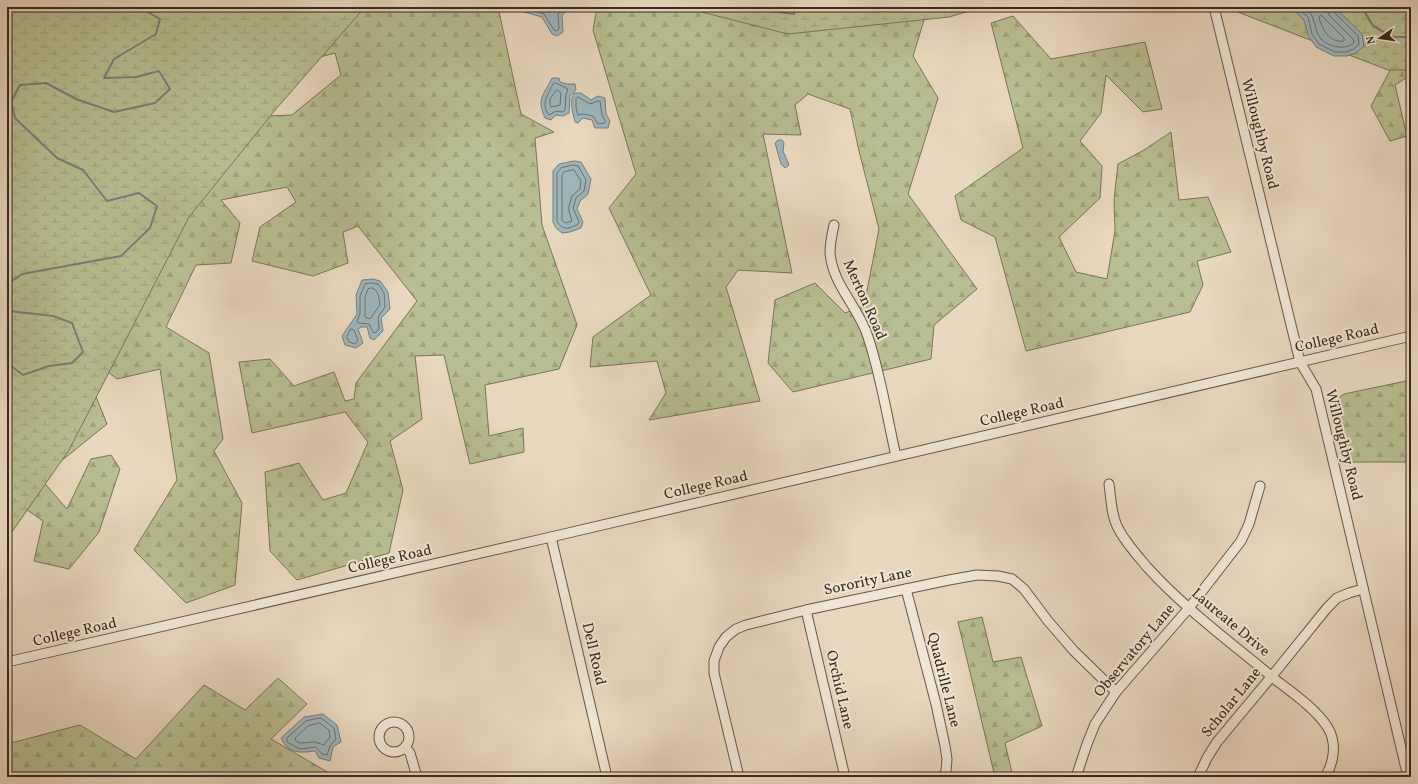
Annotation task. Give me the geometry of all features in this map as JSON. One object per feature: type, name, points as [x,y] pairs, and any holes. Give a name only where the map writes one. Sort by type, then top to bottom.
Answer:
[{"type":"street","name":"Willoughby Road","points":[[1214,7],[1300,362],[1316,389],[1408,777]]},
{"type":"street","name":"Merton Road","points":[[834,225],[830,250],[831,263],[843,292],[857,312],[868,338],[896,456]]},
{"type":"street","name":"College Road","points":[[7,662],[551,537],[1411,336]]},
{"type":"street","name":"Laureate Drive","points":[[1109,484],[1114,516],[1118,528],[1134,552],[1164,586],[1310,708],[1328,728],[1332,736],[1334,753],[1329,770],[1325,777]]},
{"type":"street","name":"Observatory Lane","points":[[1076,777],[1095,724],[1116,692],[1189,608],[1241,541],[1249,524],[1260,486]]},
{"type":"street","name":"Dell Road","points":[[551,537],[607,777]]},
{"type":"street","name":"Sorority Lane","points":[[739,777],[714,673],[714,661],[719,647],[726,637],[736,629],[746,625],[806,610],[978,575],[998,576],[1012,579],[1024,589],[1048,621],[1074,651],[1116,692]]},
{"type":"street","name":"Quadrille Lane","points":[[906,589],[936,704],[945,746],[947,759],[946,771],[943,777]]},
{"type":"street","name":"Scholar Lane","points":[[1198,777],[1217,742],[1327,608],[1337,598],[1363,589]]},
{"type":"street","name":"Orchid Lane","points":[[806,610],[845,777]]},
{"type":"street","points":[[405,746],[410,753],[417,777]]},
{"type":"green space","points":[[20,7],[365,7],[276,109],[189,217],[69,450],[7,539],[7,21]]},
{"type":"green space","points":[[316,7],[498,7],[521,114],[554,132],[535,138],[542,225],[577,325],[559,369],[485,385],[489,436],[523,428],[524,452],[470,464],[444,355],[415,356],[422,419],[390,441],[403,490],[389,553],[297,580],[270,551],[265,472],[299,463],[323,500],[346,493],[368,442],[345,412],[252,433],[239,362],[270,359],[294,386],[334,372],[345,401],[354,399],[356,383],[417,301],[358,226],[343,232],[348,263],[313,276],[252,261],[260,227],[296,202],[287,187],[221,200],[240,223],[231,263],[196,265],[166,327],[209,353],[223,439],[214,451],[242,503],[235,585],[186,603],[134,550],[177,480],[160,369],[117,379],[99,365],[91,384],[107,424],[40,478],[67,509],[91,459],[111,455],[120,469],[99,532],[69,569],[34,561],[43,521],[7,496],[7,33],[245,117],[292,115],[341,75],[335,53],[294,64]]},
{"type":"green space","points":[[597,7],[928,7],[913,56],[938,98],[908,194],[977,289],[934,325],[931,359],[793,392],[768,363],[775,300],[815,283],[845,313],[864,306],[879,229],[850,109],[808,94],[795,105],[801,135],[763,134],[792,273],[738,270],[726,287],[760,401],[649,420],[666,393],[657,361],[590,367],[593,337],[651,295],[609,208],[636,174],[593,30]]},
{"type":"green space","points":[[682,7],[983,7],[949,17],[788,34]]},
{"type":"green space","points":[[1234,7],[1411,7],[1411,70],[1388,70],[1235,11]]},
{"type":"green space","points":[[1411,7],[1411,75],[1395,85],[1407,136],[1390,141],[1371,106],[1393,65]]},
{"type":"green space","points":[[1013,16],[1051,59],[1145,42],[1162,109],[1143,112],[1106,75],[1101,113],[1080,141],[1102,166],[1100,198],[1059,237],[1076,272],[1107,279],[1115,231],[1114,200],[1118,164],[1144,150],[1171,132],[1179,200],[1208,197],[1231,252],[1197,261],[1203,285],[1190,312],[1026,351],[995,237],[961,220],[955,196],[1023,148],[991,23]]},
{"type":"green space","points":[[1411,380],[1411,462],[1345,462],[1330,404],[1344,394]]},
{"type":"green space","points":[[982,617],[993,662],[1021,657],[1042,726],[1005,743],[1013,777],[995,777],[958,622]]},
{"type":"green space","points":[[278,678],[307,704],[271,739],[336,777],[7,777],[7,744],[80,725],[136,759],[204,685],[245,710]]},
{"type":"water","points":[[516,7],[572,7],[562,15],[563,32],[557,36],[552,34],[542,17],[524,12]]},
{"type":"water","points":[[1280,7],[1334,7],[1362,34],[1364,46],[1356,53],[1347,56],[1334,56],[1316,47],[1308,35],[1304,20],[1294,10]]},
{"type":"water","points":[[552,78],[559,78],[560,82],[567,84],[575,84],[576,90],[570,95],[569,113],[563,116],[556,115],[551,120],[545,118],[542,111],[541,101]]},
{"type":"water","points":[[574,93],[581,93],[591,100],[598,96],[605,98],[606,114],[610,121],[608,128],[595,128],[592,120],[583,118],[578,123],[575,122],[572,111],[572,100]]},
{"type":"water","points":[[778,140],[782,140],[784,143],[783,151],[789,165],[785,168],[781,164],[775,143]]},
{"type":"water","points":[[574,161],[581,162],[591,179],[588,194],[580,201],[577,209],[583,222],[581,228],[562,233],[556,228],[553,222],[553,171],[559,164]]},
{"type":"water","points":[[373,279],[380,281],[388,292],[390,309],[381,318],[383,331],[374,340],[370,338],[367,327],[361,327],[358,329],[363,343],[356,348],[345,345],[342,336],[357,314],[356,295],[362,280]]},
{"type":"water","points":[[323,714],[337,725],[341,742],[333,747],[330,761],[319,758],[315,751],[299,752],[291,750],[287,747],[281,738],[304,717]]},
{"type":"waterway","points":[[7,284],[22,274],[121,256],[150,228],[157,206],[139,193],[107,201],[83,170],[57,158],[15,118],[11,102],[20,85],[46,83],[76,99],[114,112],[155,103],[170,89],[159,71],[136,77],[104,78],[114,59],[156,34],[160,19],[144,10],[123,7]]},
{"type":"waterway","points":[[765,7],[769,11],[794,14],[797,7]]},
{"type":"waterway","points":[[1362,7],[1373,26],[1393,37],[1411,37]]},
{"type":"waterway","points":[[7,299],[9,311],[53,316],[72,323],[83,352],[72,363],[49,366],[23,375],[7,363]]}]
